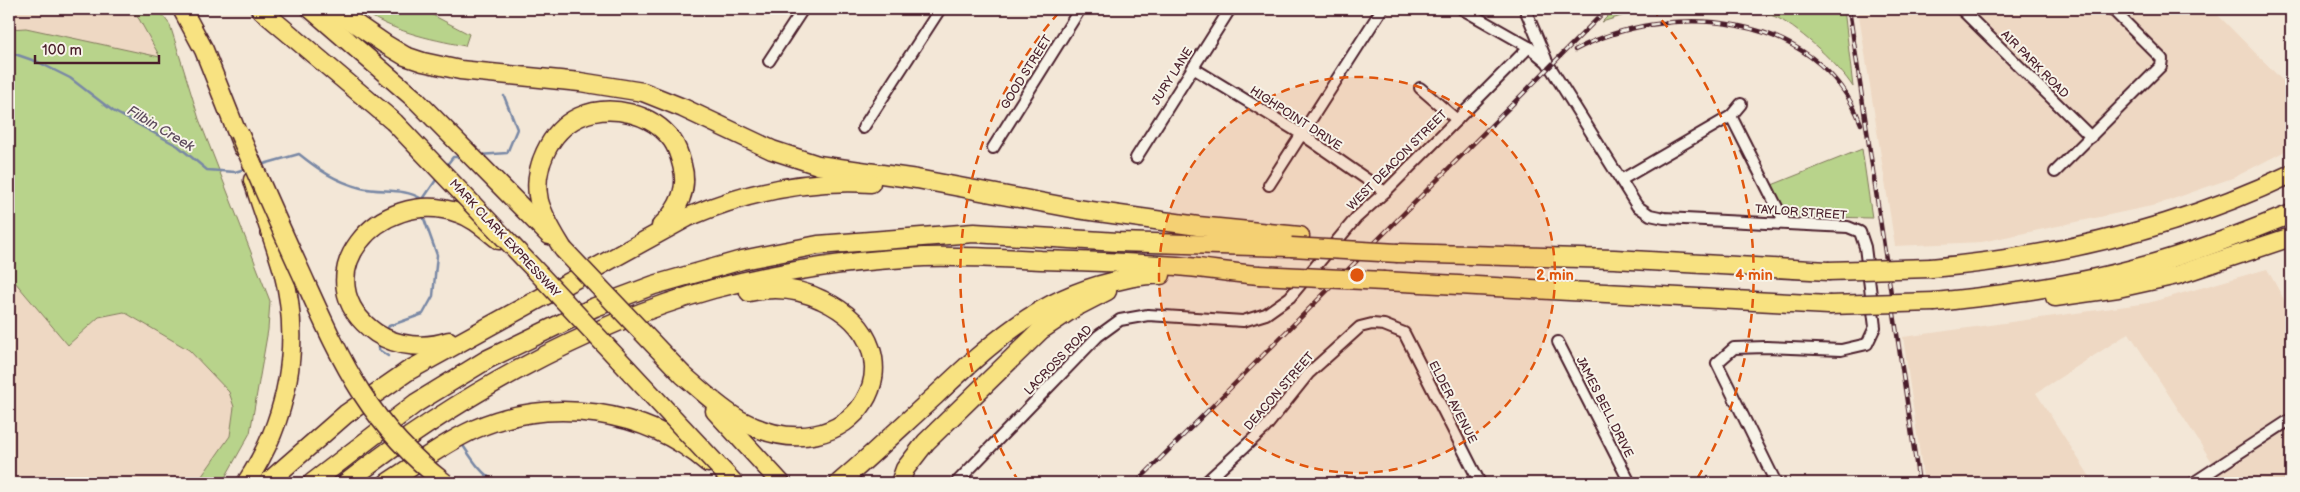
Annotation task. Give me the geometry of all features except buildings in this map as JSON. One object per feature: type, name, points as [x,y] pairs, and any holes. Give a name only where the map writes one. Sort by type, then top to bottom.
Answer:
[{"type":"highway","points":[[182,9],[204,50],[239,133],[347,371],[372,410],[394,437],[427,470],[445,483]]},
{"type":"highway","name":"MARK CLARK EXPRESSWAY","points":[[260,9],[394,122],[539,274],[732,483]]},
{"type":"highway","points":[[311,9],[416,100],[563,249],[683,376],[780,483]]},
{"type":"highway","points":[[334,9],[405,56],[423,62],[460,70],[580,82],[643,92],[683,108],[772,150],[818,165],[917,179],[1077,209],[1295,242],[1429,256],[1614,259],[1828,271],[1931,268],[2035,254],[2096,242],[2197,212],[2291,174]]},
{"type":"highway","points":[[563,249],[542,212],[539,199],[539,174],[542,161],[553,139],[579,117],[604,112],[635,114],[654,124],[674,142],[683,168],[685,181],[678,206],[671,217],[636,244]]},
{"type":"highway","points":[[239,133],[282,270],[290,305],[291,358],[286,393],[273,434],[246,483]]},
{"type":"highway","points":[[2096,242],[2222,195],[2291,164]]},
{"type":"highway","points":[[267,483],[346,414],[408,371],[636,244],[720,203],[767,190],[834,182],[964,188]]},
{"type":"highway","points":[[474,334],[432,345],[407,345],[383,338],[362,322],[354,312],[347,291],[348,265],[351,254],[366,232],[377,223],[405,210],[414,208],[441,208],[458,212],[486,229],[539,274]]},
{"type":"highway","points":[[346,483],[416,431],[516,371],[603,329],[711,290],[791,272],[924,257],[970,257],[1179,266],[1223,273],[1829,305],[1935,302],[1993,296],[2077,282],[2136,268],[2198,249],[2291,214]]},
{"type":"highway","points":[[2262,246],[2291,232]]},
{"type":"highway","points":[[312,483],[416,403],[488,359],[595,307],[654,285],[742,260],[818,245],[974,233],[1118,242],[1295,242]]},
{"type":"highway","points":[[1993,296],[2028,299],[2118,288],[2176,276],[2291,236]]},
{"type":"highway","points":[[900,483],[905,469],[926,442],[1041,330],[1061,316],[1118,287],[1142,281],[1223,273]]},
{"type":"highway","points":[[839,483],[978,355],[1009,330],[1044,308],[1093,286],[1130,277],[1152,275],[1186,276]]},
{"type":"highway","points":[[657,308],[771,288],[799,290],[822,300],[852,319],[868,340],[873,360],[871,386],[864,403],[856,413],[840,426],[819,434],[790,436],[763,430],[739,419],[683,376]]},
{"type":"highway","points":[[387,483],[445,445],[468,433],[505,418],[545,411],[584,412],[636,423],[674,439],[693,451],[732,483]]},
{"type":"street","points":[[769,61],[803,9]]},
{"type":"street","points":[[863,128],[940,9]]},
{"type":"street","name":"GOOD STREET","points":[[992,148],[1080,9]]},
{"type":"street","name":"JURY LANE","points":[[1136,158],[1230,9]]},
{"type":"street","points":[[1269,185],[1303,135],[1382,9]]},
{"type":"street","name":"TAYLOR STREET","points":[[1462,9],[1529,47],[1547,62],[1637,206],[1650,214],[1664,218],[1848,226],[1860,232],[1865,247],[1875,326],[1867,344],[1841,350],[1766,347],[1734,348],[1718,363],[1776,483]]},
{"type":"street","points":[[1526,9],[1547,62]]},
{"type":"street","name":"AIR PARK ROAD","points":[[1960,9],[2091,138]]},
{"type":"street","points":[[2055,172],[2150,79],[2162,63],[2162,59],[2112,9]]},
{"type":"street","name":"WEST DEACON STREET","points":[[1290,297],[1356,218],[1385,192],[1529,47]]},
{"type":"street","name":"HIGHPOINT DRIVE","points":[[1192,68],[1303,135],[1385,192]]},
{"type":"street","points":[[1420,88],[1456,120]]},
{"type":"street","points":[[1621,180],[1731,116],[1740,104]]},
{"type":"street","points":[[1731,116],[1785,222]]},
{"type":"street","name":"LACROSS ROAD","points":[[956,483],[1099,336],[1120,320],[1148,315],[1243,321],[1266,314],[1290,297]]},
{"type":"street","name":"DEACON STREET","points":[[1205,483],[1265,428],[1309,373],[1360,327],[1372,324],[1384,325],[1404,333]]},
{"type":"street","name":"ELDER AVENUE","points":[[1404,333],[1480,483]]},
{"type":"street","name":"JAMES BELL DRIVE","points":[[1558,342],[1630,483]]},
{"type":"street","points":[[2193,483],[2291,419]]},
{"type":"shaded area","points":[[9,9],[130,9],[139,19],[160,58],[26,28],[9,29]]},
{"type":"shaded area","points":[[1858,9],[2212,9],[2291,89],[2291,148],[2235,177],[2156,205],[1982,242],[1895,246]]},
{"type":"shaded area","points":[[2267,269],[2291,312],[2291,483],[2193,483],[2216,468],[2129,333],[2036,393],[2094,483],[1924,483],[1903,337],[2148,303]]},
{"type":"shaded area","points":[[9,275],[68,345],[99,317],[124,312],[189,350],[229,392],[234,407],[230,436],[197,483],[9,483]]},
{"type":"green space","points":[[130,9],[158,9],[170,25],[199,119],[270,301],[268,330],[250,433],[222,483],[197,483],[230,436],[234,407],[229,392],[189,350],[124,312],[99,317],[68,345],[9,275],[9,29],[26,28],[160,57],[139,19]]},
{"type":"green space","points":[[360,9],[421,9],[469,34],[465,46],[438,40],[397,29]]},
{"type":"green space","points":[[1615,9],[1644,9],[1602,22]]},
{"type":"green space","points":[[1749,9],[1844,9],[1853,87],[1829,59],[1798,31],[1778,18]]},
{"type":"green space","points":[[1862,149],[1872,218],[1782,216],[1767,187]]},
{"type":"waterway","name":"Filbin Creek","points":[[9,52],[38,62],[70,78],[113,111],[178,146],[207,170],[235,172],[248,168]]},
{"type":"waterway","points":[[479,155],[507,153],[517,129],[504,96]]},
{"type":"waterway","name":"Filbin Creek","points":[[260,165],[299,154],[313,165],[343,182],[361,188],[407,193],[422,199]]},
{"type":"waterway","points":[[446,166],[453,157],[461,157]]},
{"type":"waterway","points":[[423,199],[438,177]]},
{"type":"waterway","points":[[386,331],[389,326],[423,314],[433,296],[437,255],[423,216]]},
{"type":"waterway","points":[[379,342],[379,350],[388,356]]},
{"type":"waterway","name":"Filbin Creek","points":[[462,444],[473,461],[497,483]]},
{"type":"railway","points":[[1136,483],[1607,9]]},
{"type":"railway","points":[[1849,9],[1919,483]]},
{"type":"railway","points":[[1575,50],[1612,34],[1653,24],[1695,21],[1737,26],[1776,37],[1811,57],[1840,86],[1861,124]]}]
